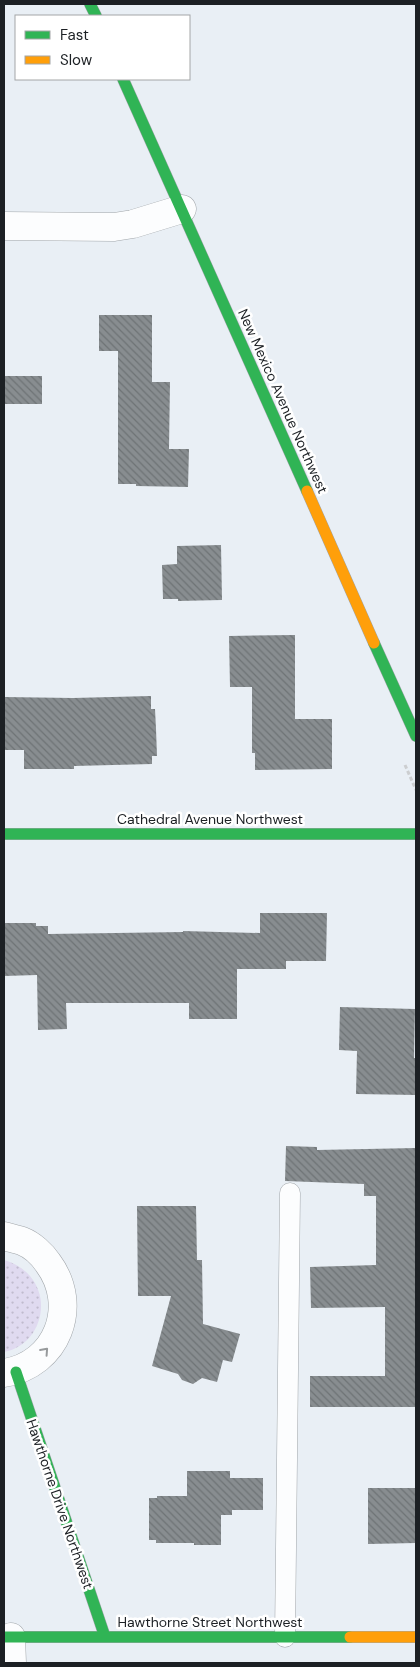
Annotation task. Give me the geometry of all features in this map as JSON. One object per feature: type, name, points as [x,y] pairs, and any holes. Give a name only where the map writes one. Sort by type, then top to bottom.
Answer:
[{"type":"street","name":"New Mexico Avenue Northwest","points":[[123,80],[416,736]]},
{"type":"street","points":[[4,226],[114,227],[142,222],[182,210]]},
{"type":"street","name":"Cathedral Avenue Northwest","points":[[4,834],[416,834]]},
{"type":"street","name":"Hawthorne Drive Northwest","points":[[4,1236],[23,1241],[43,1255],[57,1274],[64,1297],[62,1320],[53,1342],[37,1360],[10,1373],[104,1637]]},
{"type":"street","name":"Hawthorne Street Northwest","points":[[9,1646],[104,1637],[416,1637]]},
{"type":"lane","points":[[285,1637],[290,1193]]},
{"type":"shaded area","points":[[4,1260],[18,1266],[30,1276],[37,1287],[41,1310],[38,1322],[26,1341],[16,1348],[4,1352]]},
{"type":"building","points":[[99,315],[152,315],[152,382],[170,382],[169,449],[189,449],[188,487],[118,484],[118,351],[99,351]]},
{"type":"building","points":[[4,376],[42,376],[42,404],[4,404]]},
{"type":"building","points":[[221,545],[222,600],[178,601],[178,599],[163,599],[162,565],[177,564],[177,546]]},
{"type":"building","points":[[295,635],[295,719],[332,719],[332,769],[255,770],[255,753],[252,753],[252,687],[230,687],[229,636]]},
{"type":"building","points":[[151,696],[151,709],[155,709],[157,756],[152,756],[152,764],[74,766],[74,769],[24,769],[24,750],[4,750],[4,697]]},
{"type":"building","points":[[260,913],[327,913],[326,961],[286,961],[286,969],[237,969],[237,1019],[189,1019],[189,1003],[66,1003],[67,1029],[38,1030],[37,975],[4,976],[4,923],[36,923],[36,926],[48,926],[48,934],[183,931],[260,933]]},
{"type":"building","points":[[340,1007],[415,1009],[414,1058],[416,1058],[416,1095],[356,1094],[357,1051],[339,1050]]},
{"type":"building","points":[[286,1146],[317,1147],[317,1150],[416,1148],[416,1407],[310,1407],[310,1376],[385,1376],[385,1307],[311,1308],[310,1267],[376,1265],[376,1196],[364,1196],[364,1184],[285,1181]]},
{"type":"building","points":[[137,1206],[196,1206],[197,1260],[202,1260],[203,1324],[240,1334],[232,1362],[223,1360],[217,1382],[202,1378],[193,1384],[182,1380],[178,1374],[152,1366],[171,1296],[138,1296]]},
{"type":"building","points":[[187,1471],[230,1471],[230,1478],[263,1478],[263,1510],[232,1510],[232,1515],[221,1515],[221,1545],[156,1543],[156,1540],[149,1540],[149,1498],[157,1498],[157,1496],[187,1496]]},
{"type":"building","points":[[368,1488],[416,1488],[416,1543],[368,1544]]},
{"type":"traffic: fast","points":[[90,4],[96,15]]},
{"type":"traffic: fast","points":[[123,80],[307,491]]},
{"type":"traffic: fast","points":[[374,643],[416,736]]},
{"type":"traffic: fast","points":[[4,834],[416,834]]},
{"type":"traffic: fast","points":[[16,1372],[105,1637]]},
{"type":"traffic: fast","points":[[4,1637],[350,1637]]},
{"type":"traffic: slow","points":[[307,491],[374,643]]},
{"type":"traffic: slow","points":[[350,1637],[416,1637]]}]
